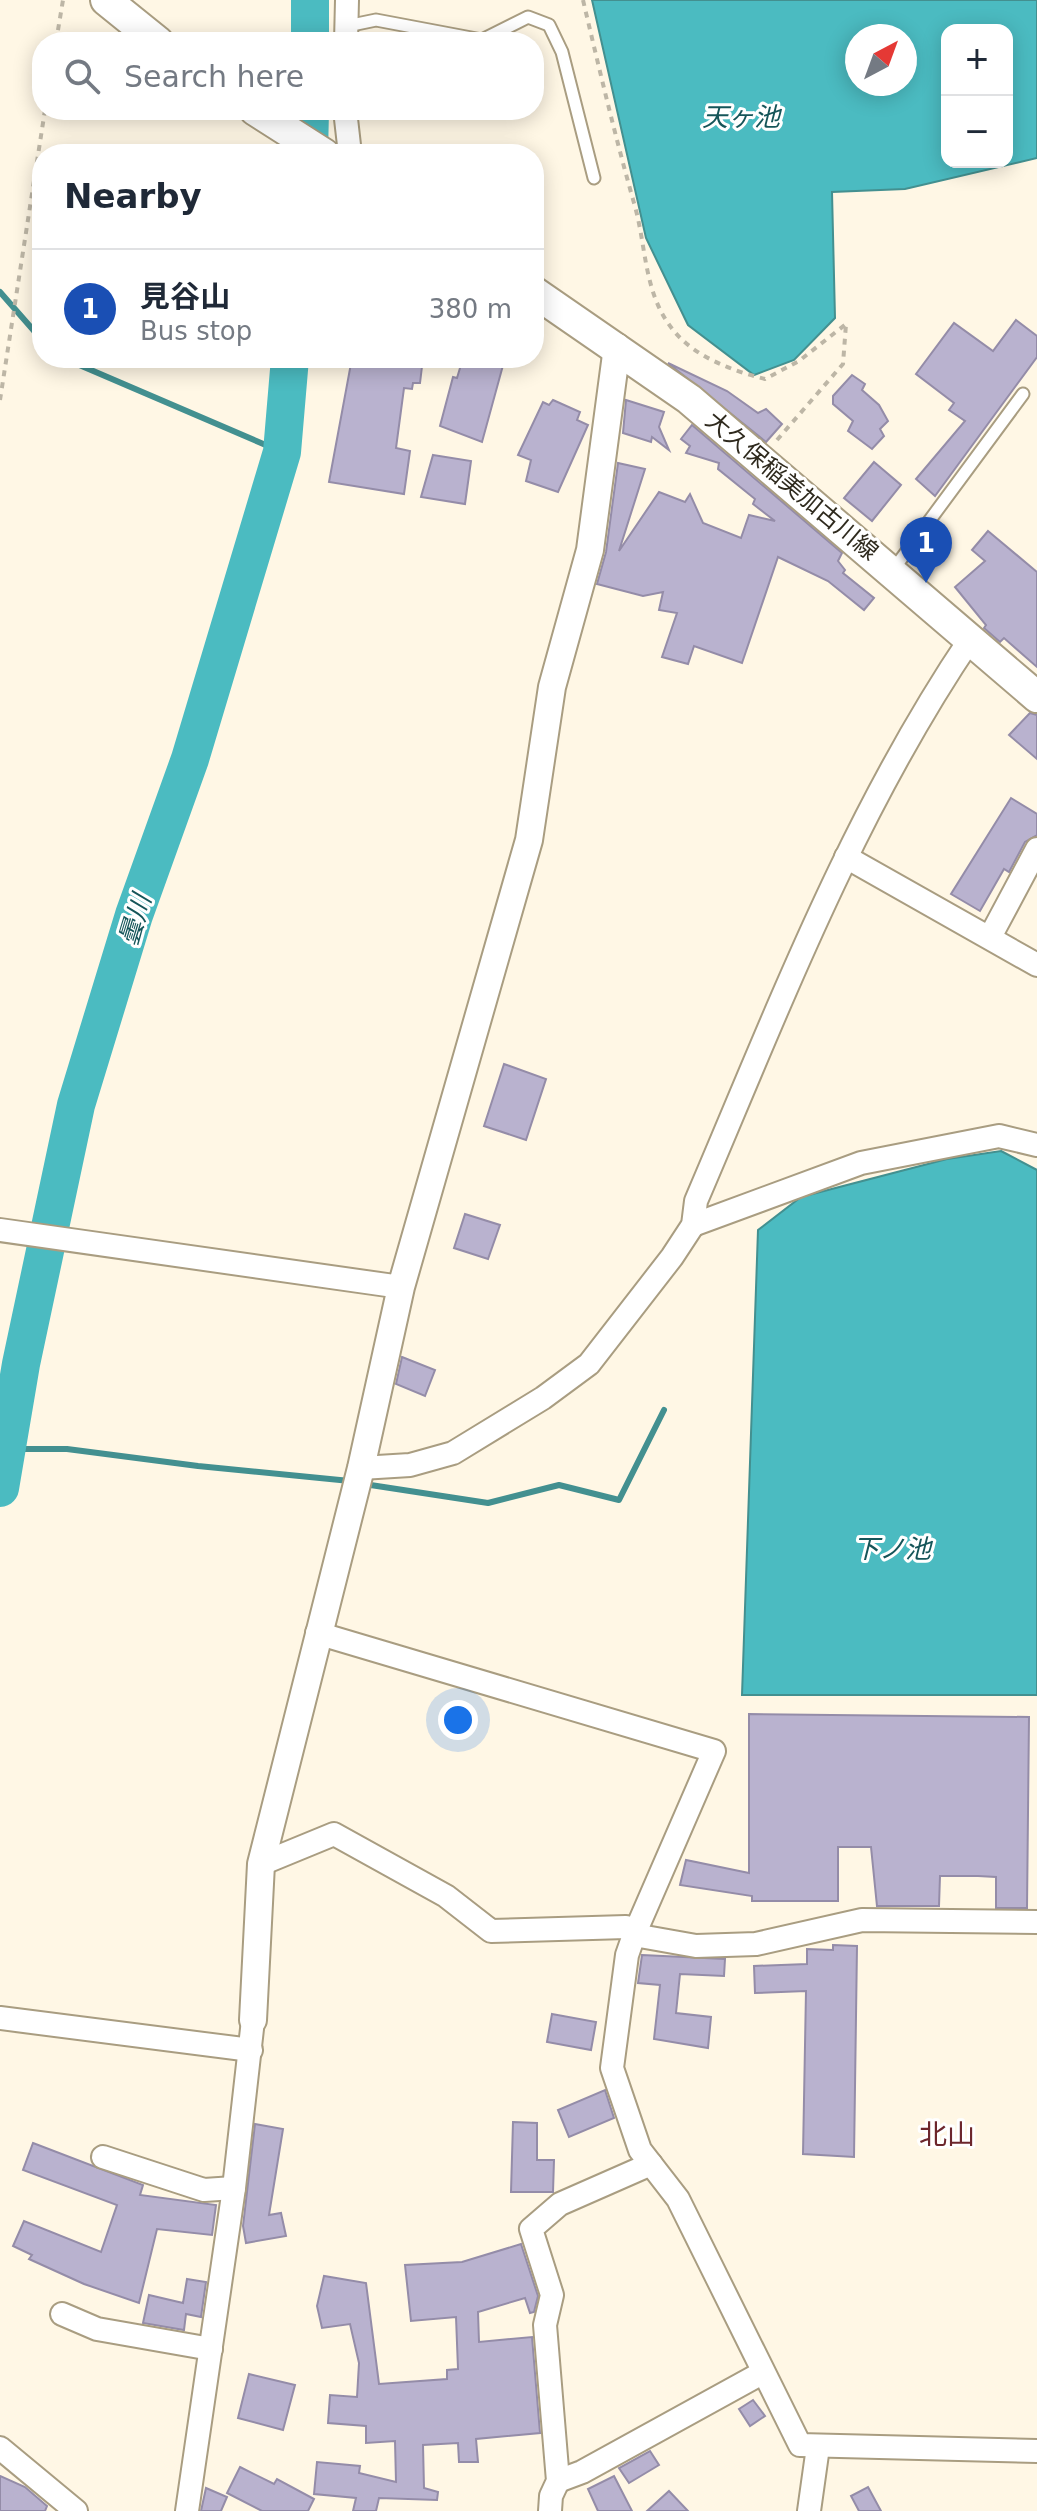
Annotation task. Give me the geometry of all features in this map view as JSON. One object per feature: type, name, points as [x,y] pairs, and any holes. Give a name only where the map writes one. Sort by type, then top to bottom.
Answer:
[{"type":"main road","points":[[106,0],[146,32]]},
{"type":"main road","points":[[271,120],[308,144]]},
{"type":"main road","name":"大久保稲美加古川線","points":[[544,299],[689,399],[893,570],[1037,697]]},
{"type":"street","points":[[347,0],[347,32]]},
{"type":"street","points":[[346,120],[349,144]]},
{"type":"street","points":[[187,2511],[251,2050],[261,1864],[361,1468],[401,1287],[529,840],[552,687],[590,550],[617,347]]},
{"type":"street","points":[[361,1468],[410,1465],[453,1453],[543,1398],[589,1364],[693,1225],[696,1201],[800,950],[890,769],[971,638]]},
{"type":"street","points":[[990,937],[1037,849]]},
{"type":"street","points":[[846,857],[1037,965]]},
{"type":"street","points":[[693,1225],[861,1163],[999,1136],[1037,1145]]},
{"type":"street","points":[[2,1230],[401,1287]]},
{"type":"street","points":[[317,1633],[714,1751],[627,1955],[612,2068],[640,2150],[678,2199],[800,2445],[1037,2451]]},
{"type":"street","points":[[261,1864],[334,1834],[446,1896],[491,1931],[626,1927],[634,1935],[711,1945],[756,1944],[862,1920],[1037,1922]]},
{"type":"street","points":[[0,2018],[251,2050]]},
{"type":"street","points":[[103,2157],[204,2190],[234,2188]]},
{"type":"street","points":[[550,2511],[551,2496],[558,2481],[545,2325],[552,2295],[531,2229],[560,2204],[651,2164]]},
{"type":"street","points":[[62,2314],[97,2329],[211,2349]]},
{"type":"street","points":[[558,2481],[582,2472],[762,2373]]},
{"type":"street","points":[[809,2511],[818,2447]]},
{"type":"street","points":[[0,2448],[76,2511]]},
{"type":"lane","points":[[498,32],[528,17],[549,25],[562,52],[594,178]]},
{"type":"lane","points":[[351,32],[376,20],[442,32]]},
{"type":"lane","points":[[893,570],[1023,394]]},
{"type":"path","points":[[58,32],[63,0]]},
{"type":"path","points":[[583,0],[635,204],[654,298],[668,323],[688,346],[737,371],[765,379],[779,373],[846,324],[843,364],[811,405],[760,457]]},
{"type":"path","points":[[40,144],[43,120]]},
{"type":"path","points":[[0,400],[32,194]]},
{"type":"water","name":"天ヶ池","points":[[592,0],[1037,0],[1037,158],[1013,164],[1013,24],[941,24],[941,168],[994,168],[905,189],[832,192],[835,318],[794,360],[754,375],[688,325],[646,238]]},
{"type":"water","name":"下ノ池","points":[[1001,1151],[1037,1170],[1037,1695],[742,1695],[758,1230],[801,1197],[947,1159]]},
{"type":"building","points":[[1016,320],[1037,336],[1037,357],[935,496],[916,479],[965,421],[949,410],[954,403],[916,374],[954,323],[993,351]]},
{"type":"building","points":[[668,363],[727,391],[758,413],[766,409],[782,424],[766,442]]},
{"type":"building","points":[[350,368],[422,368],[420,383],[413,383],[412,389],[404,388],[396,448],[410,451],[404,494],[329,482]]},
{"type":"building","points":[[460,368],[502,368],[482,442],[440,426],[453,377],[457,378]]},
{"type":"building","points":[[852,375],[865,384],[862,390],[879,405],[888,421],[880,429],[884,436],[872,449],[848,431],[853,421],[833,404],[833,396]]},
{"type":"building","points":[[553,400],[580,412],[577,420],[588,425],[558,492],[526,481],[531,460],[518,455],[543,402],[549,405]]},
{"type":"building","points":[[626,400],[664,412],[659,427],[669,450],[652,437],[651,442],[623,433]]},
{"type":"building","points":[[692,425],[842,553],[838,561],[845,570],[843,573],[874,598],[864,610],[828,581],[778,557],[742,663],[694,646],[688,664],[662,657],[677,613],[659,610],[663,592],[643,596],[597,584],[606,552],[618,463],[645,469],[619,551],[659,492],[685,502],[690,494],[703,523],[741,538],[749,515],[775,521],[753,504],[755,499],[718,469],[719,463],[686,453],[690,446],[681,439]]},
{"type":"building","points":[[433,455],[471,461],[465,504],[421,497]]},
{"type":"building","points":[[874,462],[901,485],[872,521],[844,498]]},
{"type":"building","points":[[988,531],[1037,572],[1037,667],[1004,638],[1000,642],[984,628],[986,625],[955,587],[985,561],[972,550]]},
{"type":"building","points":[[1030,713],[1037,715],[1037,759],[1009,735]]},
{"type":"building","points":[[1011,798],[1037,814],[1037,835],[1025,842],[1009,872],[1004,869],[980,911],[951,894]]},
{"type":"building","points":[[504,1064],[546,1079],[526,1140],[484,1126]]},
{"type":"building","points":[[465,1214],[500,1225],[488,1259],[454,1248]]},
{"type":"building","points":[[402,1357],[435,1370],[425,1396],[396,1384]]},
{"type":"building","points":[[749,1714],[1029,1717],[1027,1908],[996,1908],[996,1877],[978,1876],[940,1876],[939,1906],[877,1906],[871,1847],[838,1847],[838,1901],[752,1901],[752,1896],[680,1885],[686,1860],[749,1873]]},
{"type":"building","points":[[833,1945],[857,1946],[854,2157],[803,2154],[806,1991],[755,1993],[754,1966],[807,1964],[807,1949],[833,1950]]},
{"type":"building","points":[[642,1955],[725,1959],[724,1976],[680,1974],[676,2013],[711,2017],[708,2048],[654,2039],[660,1985],[638,1983]]},
{"type":"building","points":[[552,2014],[596,2022],[591,2050],[547,2042]]},
{"type":"building","points":[[605,2090],[614,2118],[569,2137],[558,2110]]},
{"type":"building","points":[[513,2122],[537,2123],[537,2160],[554,2160],[553,2192],[511,2192]]},
{"type":"building","points":[[255,2124],[283,2129],[269,2215],[281,2213],[286,2236],[246,2243],[243,2226]]},
{"type":"building","points":[[33,2143],[143,2185],[140,2195],[216,2205],[212,2235],[157,2229],[139,2303],[84,2284],[29,2259],[32,2255],[13,2246],[24,2221],[101,2252],[117,2205],[23,2170]]},
{"type":"building","points":[[521,2244],[538,2296],[534,2312],[530,2313],[525,2298],[478,2312],[479,2342],[532,2337],[540,2433],[476,2439],[478,2462],[459,2462],[458,2443],[423,2445],[424,2488],[438,2492],[437,2500],[379,2498],[376,2511],[353,2511],[356,2498],[314,2494],[317,2462],[360,2466],[359,2473],[396,2482],[395,2441],[366,2443],[366,2426],[328,2423],[330,2395],[357,2397],[359,2363],[350,2324],[322,2328],[317,2306],[324,2276],[366,2283],[379,2384],[447,2379],[447,2370],[458,2369],[456,2317],[411,2321],[405,2265],[462,2262]]},
{"type":"building","points":[[187,2279],[206,2282],[201,2317],[186,2314],[184,2330],[143,2323],[149,2295],[183,2303]]},
{"type":"building","points":[[249,2374],[295,2385],[283,2430],[238,2418]]},
{"type":"building","points":[[753,2400],[765,2416],[750,2426],[739,2409]]},
{"type":"building","points":[[650,2451],[659,2465],[629,2483],[619,2468]]},
{"type":"building","points":[[240,2467],[274,2484],[277,2479],[314,2499],[308,2511],[262,2511],[227,2493]]},
{"type":"building","points":[[0,2476],[25,2487],[47,2506],[45,2511],[0,2511]]},
{"type":"building","points":[[614,2476],[632,2511],[598,2511],[588,2489]]},
{"type":"building","points":[[868,2487],[881,2511],[859,2511],[851,2496]]},
{"type":"building","points":[[206,2488],[227,2497],[221,2511],[201,2511]]},
{"type":"building","points":[[669,2491],[688,2511],[647,2511]]},
{"type":"waterway","name":"曇川","points":[[310,0],[310,32]]},
{"type":"waterway","name":"曇川","points":[[309,144],[310,120]]},
{"type":"waterway","points":[[0,292],[32,329]]},
{"type":"waterway","points":[[86,368],[282,452]]},
{"type":"waterway","name":"曇川","points":[[0,1488],[21,1364],[76,1105],[134,915],[190,759],[282,452],[289,368]]},
{"type":"waterway","points":[[364,1484],[488,1503],[559,1485],[619,1500],[664,1410]]},
{"type":"waterway","points":[[5,1449],[67,1449],[350,1481]]},
{"type":"place","name":"見谷山","points":[[926,583]]},
{"type":"district","name":"北山","points":[[947,2134]]}]
